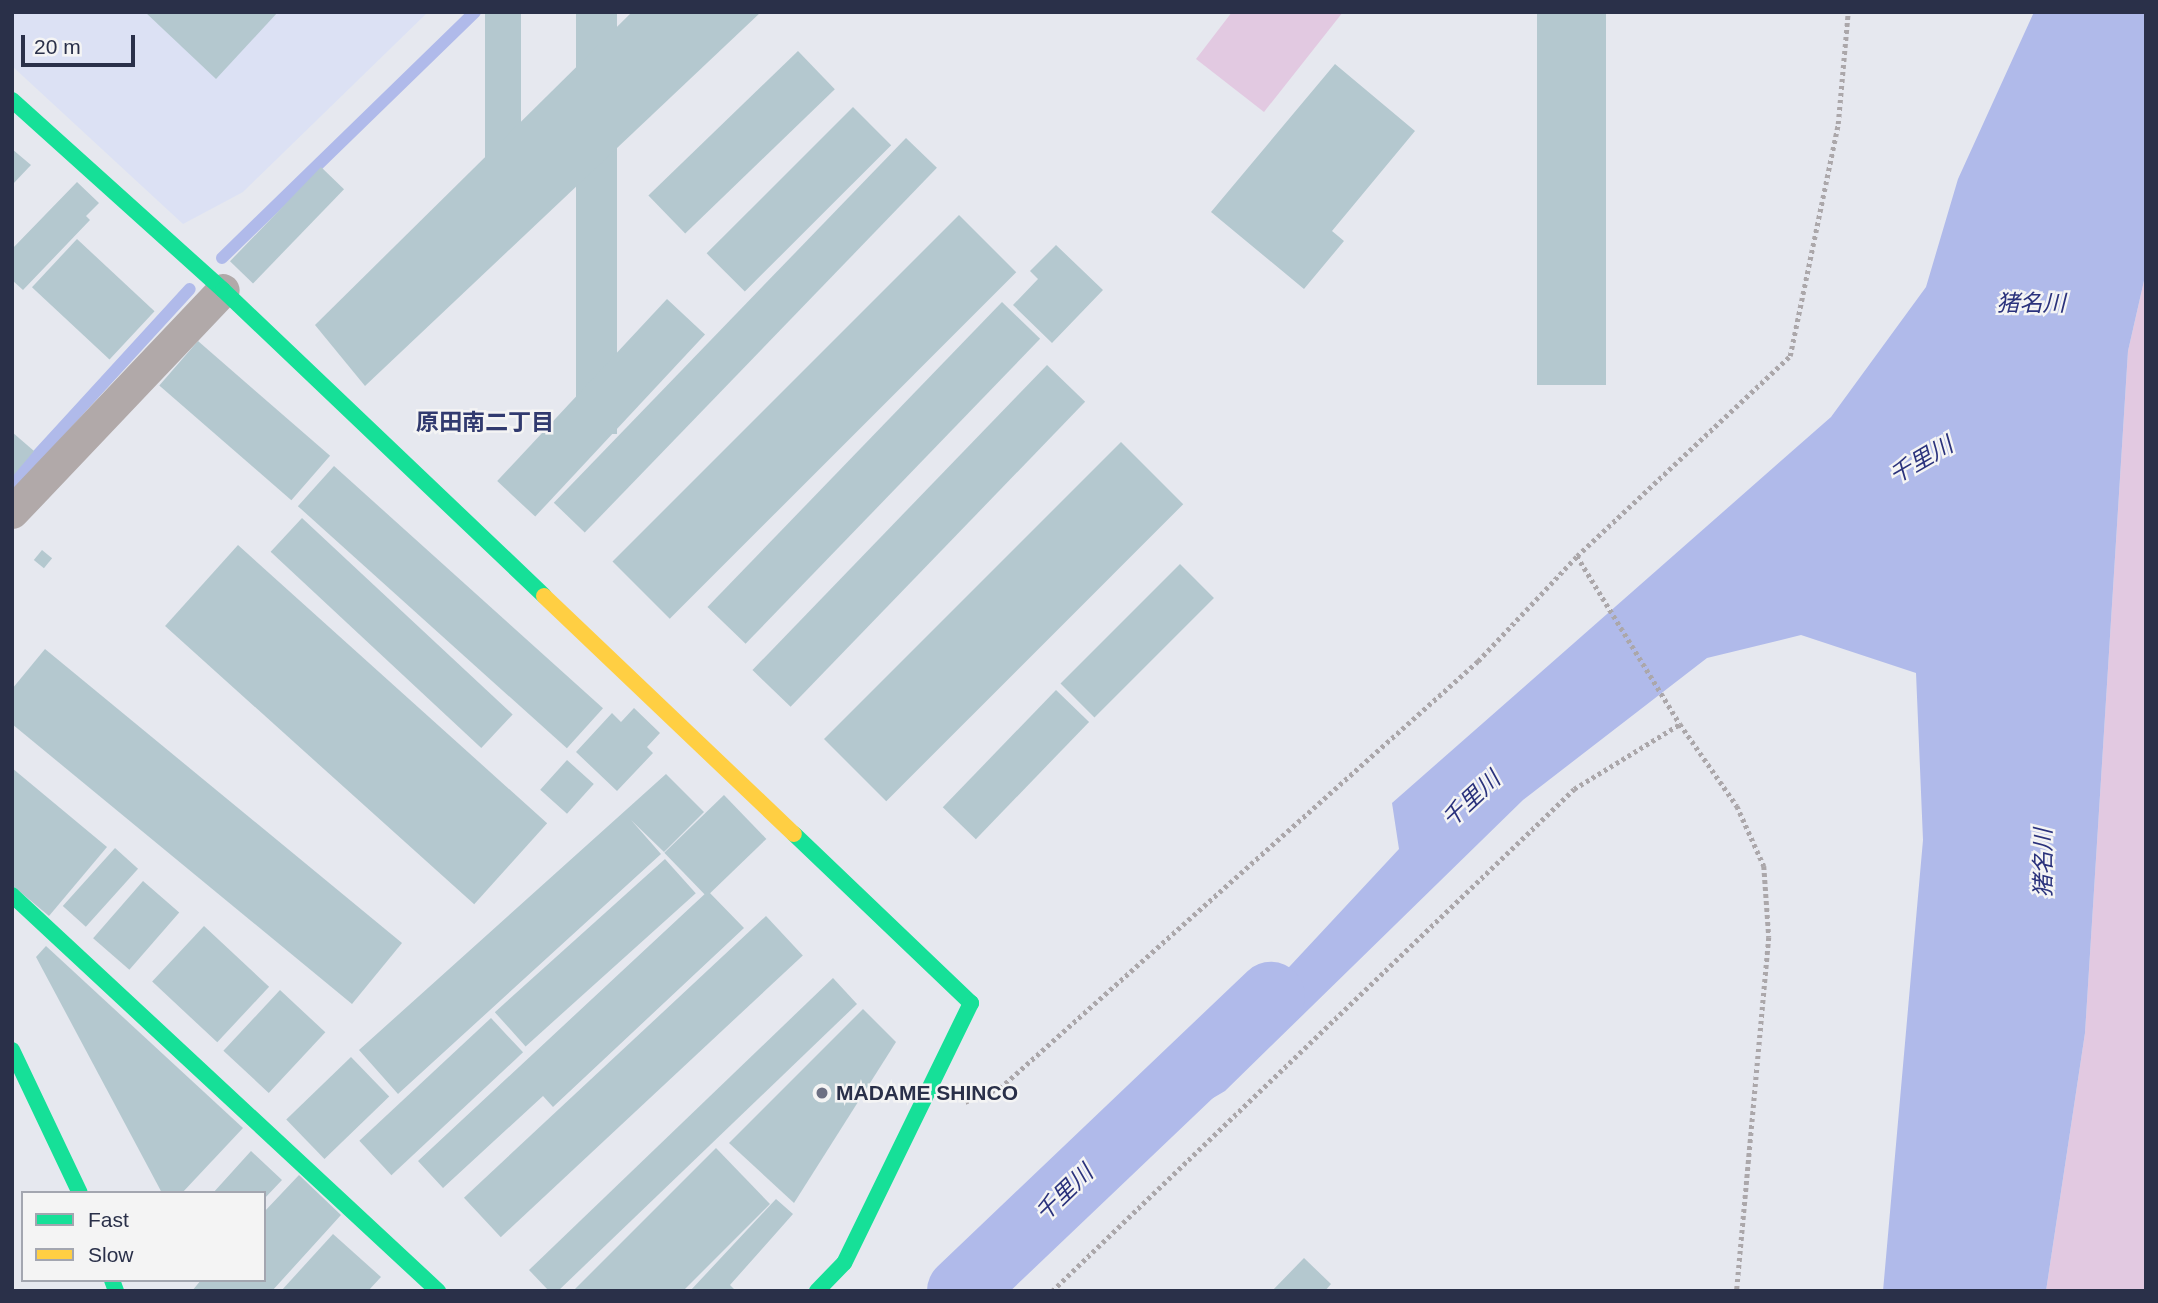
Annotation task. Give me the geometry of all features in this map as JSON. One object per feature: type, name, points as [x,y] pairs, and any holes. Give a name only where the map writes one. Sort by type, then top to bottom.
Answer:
[{"type":"street","points":[[12,100],[223,290],[971,1003],[844,1263],[817,1291]]},
{"type":"street","points":[[12,512],[223,290]]},
{"type":"street","points":[[12,895],[439,1291]]},
{"type":"street","points":[[12,1050],[79,1191]]},
{"type":"path","points":[[931,1086],[969,1104],[1000,1087],[1478,661],[1577,556],[1790,356],[1838,124],[1848,12]]},
{"type":"path","points":[[1577,556],[1680,724],[1737,806],[1764,866],[1769,937],[1737,1291]]},
{"type":"path","points":[[1052,1291],[1574,789],[1680,724]]},
{"type":"shaded area","points":[[12,12],[428,12],[243,192],[183,224],[12,66]]},
{"type":"shaded area","points":[[1232,12],[1343,12],[1264,112],[1196,59]]},
{"type":"shaded area","points":[[2146,272],[2146,1291],[2046,1291],[2085,1033],[2128,351]]},
{"type":"water","name":"猪名川","points":[[2034,12],[2146,12],[2146,272],[2128,351],[2085,1033],[2046,1291],[1883,1291],[1923,840],[1916,673],[1801,635],[1707,658],[1523,800],[1225,1091],[1111,1158],[1399,849],[1392,803],[1831,417],[1926,287],[1958,179]]},
{"type":"building","points":[[145,12],[278,12],[216,79]]},
{"type":"building","points":[[485,12],[521,12],[521,192],[485,192]]},
{"type":"building","points":[[576,12],[617,12],[617,434],[576,434]]},
{"type":"building","points":[[632,12],[761,12],[365,386],[315,325]]},
{"type":"building","points":[[1537,12],[1606,12],[1606,385],[1537,385]]},
{"type":"building","points":[[798,51],[835,89],[685,234],[648,195]]},
{"type":"building","points":[[1335,64],[1415,131],[1332,231],[1344,241],[1304,289],[1211,212]]},
{"type":"building","points":[[853,107],[891,145],[745,292],[707,253]]},
{"type":"building","points":[[906,138],[937,168],[585,533],[554,503]]},
{"type":"building","points":[[12,149],[31,165],[12,185]]},
{"type":"building","points":[[321,167],[344,189],[253,283],[230,261]]},
{"type":"building","points":[[77,182],[99,203],[86,216],[90,220],[23,290],[12,280],[12,249]]},
{"type":"building","points":[[959,215],[1016,272],[670,619],[613,561]]},
{"type":"building","points":[[77,239],[155,311],[110,360],[32,287]]},
{"type":"building","points":[[1056,245],[1103,290],[1052,343],[1013,305],[1038,279],[1030,271]]},
{"type":"building","points":[[667,299],[705,334],[535,517],[497,481]]},
{"type":"building","points":[[1002,302],[1040,339],[746,644],[707,607]]},
{"type":"building","points":[[198,341],[330,456],[291,500],[159,386]]},
{"type":"building","points":[[1047,365],[1085,402],[791,707],[752,670]]},
{"type":"building","points":[[12,432],[34,451],[12,477]]},
{"type":"building","points":[[1121,442],[1183,504],[886,801],[824,739]]},
{"type":"building","points":[[334,466],[603,708],[567,748],[298,506]]},
{"type":"building","points":[[302,518],[513,714],[481,748],[271,552]]},
{"type":"building","points":[[238,545],[547,823],[474,904],[165,626]]},
{"type":"building","points":[[42,550],[52,558],[44,568],[34,560]]},
{"type":"building","points":[[1180,564],[1214,598],[1094,717],[1060,684]]},
{"type":"building","points":[[45,649],[402,943],[352,1004],[12,724],[12,689]]},
{"type":"building","points":[[1056,690],[1089,722],[976,839],[943,807]]},
{"type":"building","points":[[634,708],[660,733],[647,747],[653,753],[617,791],[576,752],[612,713],[621,722]]},
{"type":"building","points":[[567,760],[594,784],[567,814],[540,790]]},
{"type":"building","points":[[12,768],[107,847],[49,916],[12,885]]},
{"type":"building","points":[[666,774],[704,812],[664,852],[631,820],[661,854],[398,1094],[359,1050]]},
{"type":"building","points":[[724,795],[766,839],[707,897],[664,853]]},
{"type":"building","points":[[115,848],[138,869],[86,927],[63,906]]},
{"type":"building","points":[[665,859],[696,893],[526,1046],[495,1012]]},
{"type":"building","points":[[143,881],[179,912],[129,970],[93,938]]},
{"type":"building","points":[[708,891],[744,928],[553,1107],[543,1096],[443,1188],[418,1161]]},
{"type":"building","points":[[766,916],[803,955],[501,1237],[464,1198]]},
{"type":"building","points":[[204,926],[269,987],[217,1042],[152,982]]},
{"type":"building","points":[[46,946],[243,1128],[184,1191],[161,1191],[36,957]]},
{"type":"building","points":[[833,978],[857,1004],[558,1291],[549,1291],[529,1270]]},
{"type":"building","points":[[280,990],[325,1032],[269,1093],[223,1051]]},
{"type":"building","name":"MADAME SHINCO","points":[[863,1009],[896,1042],[794,1203],[729,1143]]},
{"type":"building","points":[[491,1018],[523,1052],[391,1175],[359,1141]]},
{"type":"building","points":[[351,1057],[389,1097],[324,1159],[286,1120]]},
{"type":"building","points":[[716,1148],[770,1204],[683,1291],[573,1291]]},
{"type":"building","points":[[251,1151],[282,1180],[266,1197],[266,1191],[215,1191]]},
{"type":"building","points":[[299,1175],[341,1215],[272,1291],[192,1291],[199,1282],[266,1282],[266,1210]]},
{"type":"building","points":[[776,1199],[793,1214],[730,1285],[736,1291],[690,1291]]},
{"type":"building","points":[[333,1234],[381,1277],[368,1291],[281,1291]]},
{"type":"building","points":[[1304,1258],[1331,1284],[1325,1291],[1272,1291]]},
{"type":"waterway","points":[[222,258],[475,12]]},
{"type":"waterway","points":[[12,483],[190,289]]},
{"type":"waterway","name":"千里川","points":[[961,1291],[1271,996]]},
{"type":"traffic: fast","points":[[12,100],[223,290],[544,596]]},
{"type":"traffic: fast","points":[[794,834],[971,1003],[844,1263],[817,1291]]},
{"type":"traffic: fast","points":[[12,895],[438,1291]]},
{"type":"traffic: fast","points":[[12,1050],[79,1191]]},
{"type":"traffic: fast","points":[[113,1282],[116,1291]]},
{"type":"traffic: slow","points":[[544,596],[794,834]]},
{"type":"place","name":"MADAME SHINCO","points":[[822,1093]]},
{"type":"district","name":"原田南二丁目","points":[[485,422]]}]
